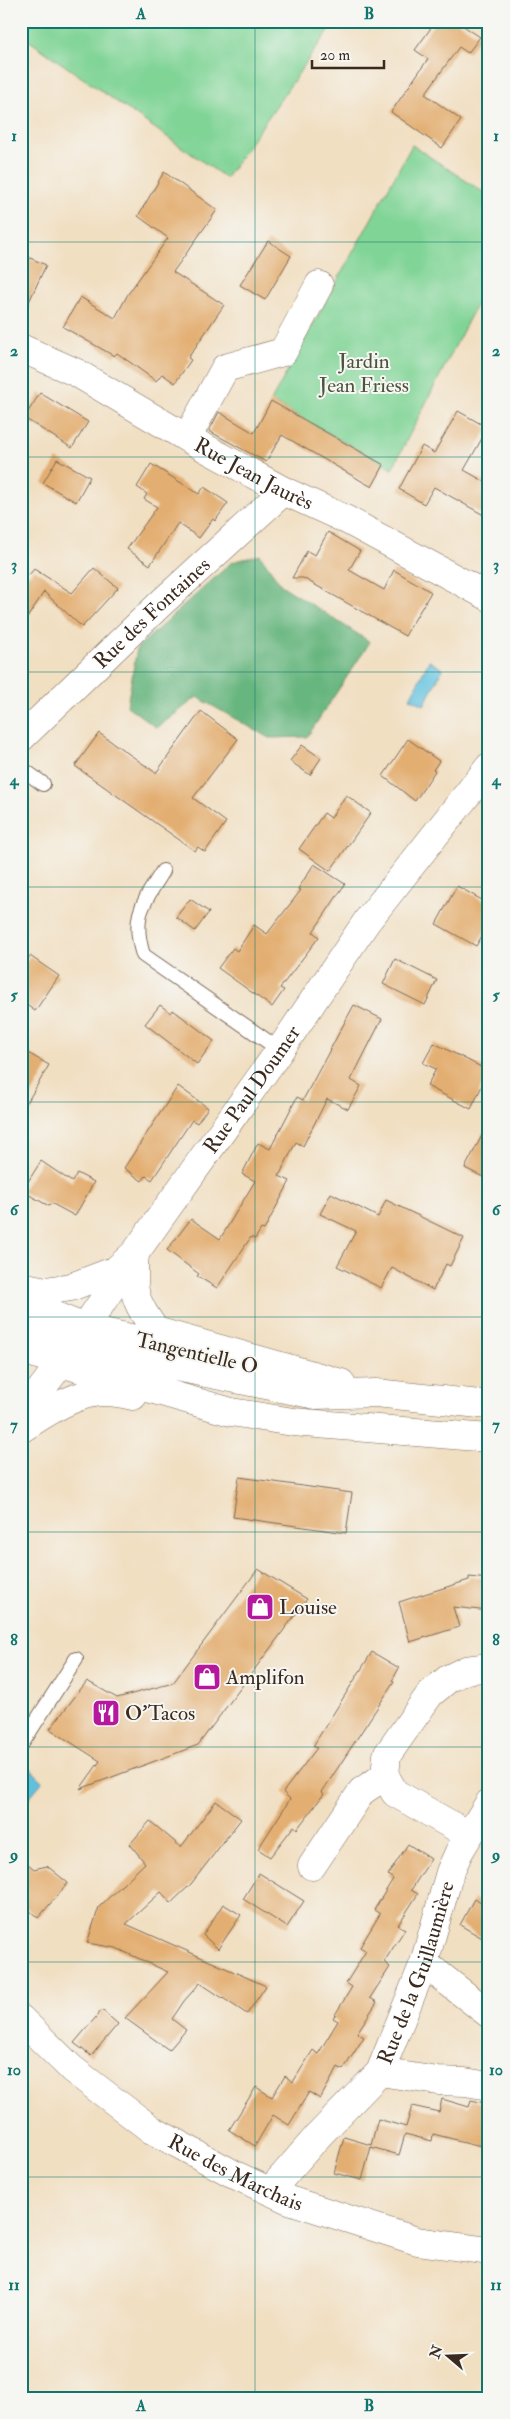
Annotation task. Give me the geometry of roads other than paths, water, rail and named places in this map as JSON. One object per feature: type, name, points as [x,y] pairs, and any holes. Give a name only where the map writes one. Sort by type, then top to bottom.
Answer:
[{"type":"street","points":[[187,438],[225,368],[283,352],[319,285]]},
{"type":"street","name":"Rue Jean Jaurès","points":[[21,348],[76,373],[187,438],[284,491],[347,520],[489,598]]},
{"type":"street","name":"Rue des Fontaines","points":[[21,738],[160,604],[284,491]]},
{"type":"street","name":"Rue Paul Doumer","points":[[21,1416],[61,1363],[136,1253],[280,1050],[367,921],[489,768]]},
{"type":"street","points":[[21,1286],[46,1291],[71,1287],[116,1270],[136,1253]]},
{"type":"street","points":[[136,1253],[133,1283],[137,1302],[156,1331],[376,1393]]},
{"type":"street","name":"Tangentielle O","points":[[21,1302],[85,1328],[376,1393]]},
{"type":"street","points":[[21,1331],[53,1339],[65,1339],[85,1328]]},
{"type":"street","points":[[61,1363],[78,1352],[92,1348],[156,1363],[316,1395],[376,1393],[489,1405]]},
{"type":"street","points":[[21,1349],[61,1363],[231,1412]]},
{"type":"street","points":[[21,1429],[64,1404],[105,1391],[293,1422],[489,1438]]},
{"type":"street","points":[[469,1835],[395,1793],[385,1776],[387,1755],[430,1694],[448,1679],[466,1670],[489,1666]]},
{"type":"street","points":[[312,1866],[362,1792],[385,1776]]},
{"type":"street","name":"Rue de la Guillaumière","points":[[270,2191],[318,2136],[380,2072],[424,1963],[450,1872],[469,1835],[489,1803]]},
{"type":"street","points":[[424,1963],[489,2014]]},
{"type":"street","name":"Rue des Marchais","points":[[23,2027],[152,2130],[188,2151],[270,2191],[289,2200],[417,2242],[489,2252]]},
{"type":"street","points":[[380,2072],[438,2082],[466,2082],[489,2086]]},
{"type":"lane","points":[[21,768],[43,784]]},
{"type":"lane","points":[[163,871],[140,906],[137,937],[143,955],[280,1050]]},
{"type":"lane","points":[[21,1745],[76,1659]]},
{"type":"water","points":[[429,661],[443,669],[424,705],[410,698]]},
{"type":"water","points":[[30,1769],[43,1781],[21,1807],[21,1780]]},
{"type":"place","name":"Louise","points":[[260,1607]]},
{"type":"place","name":"Amplifon","points":[[207,1677]]},
{"type":"place","name":"O'Tacos","points":[[106,1713]]},
{"type":"park label","name":"Jardin Jean Friess","points":[[364,373]]}]
